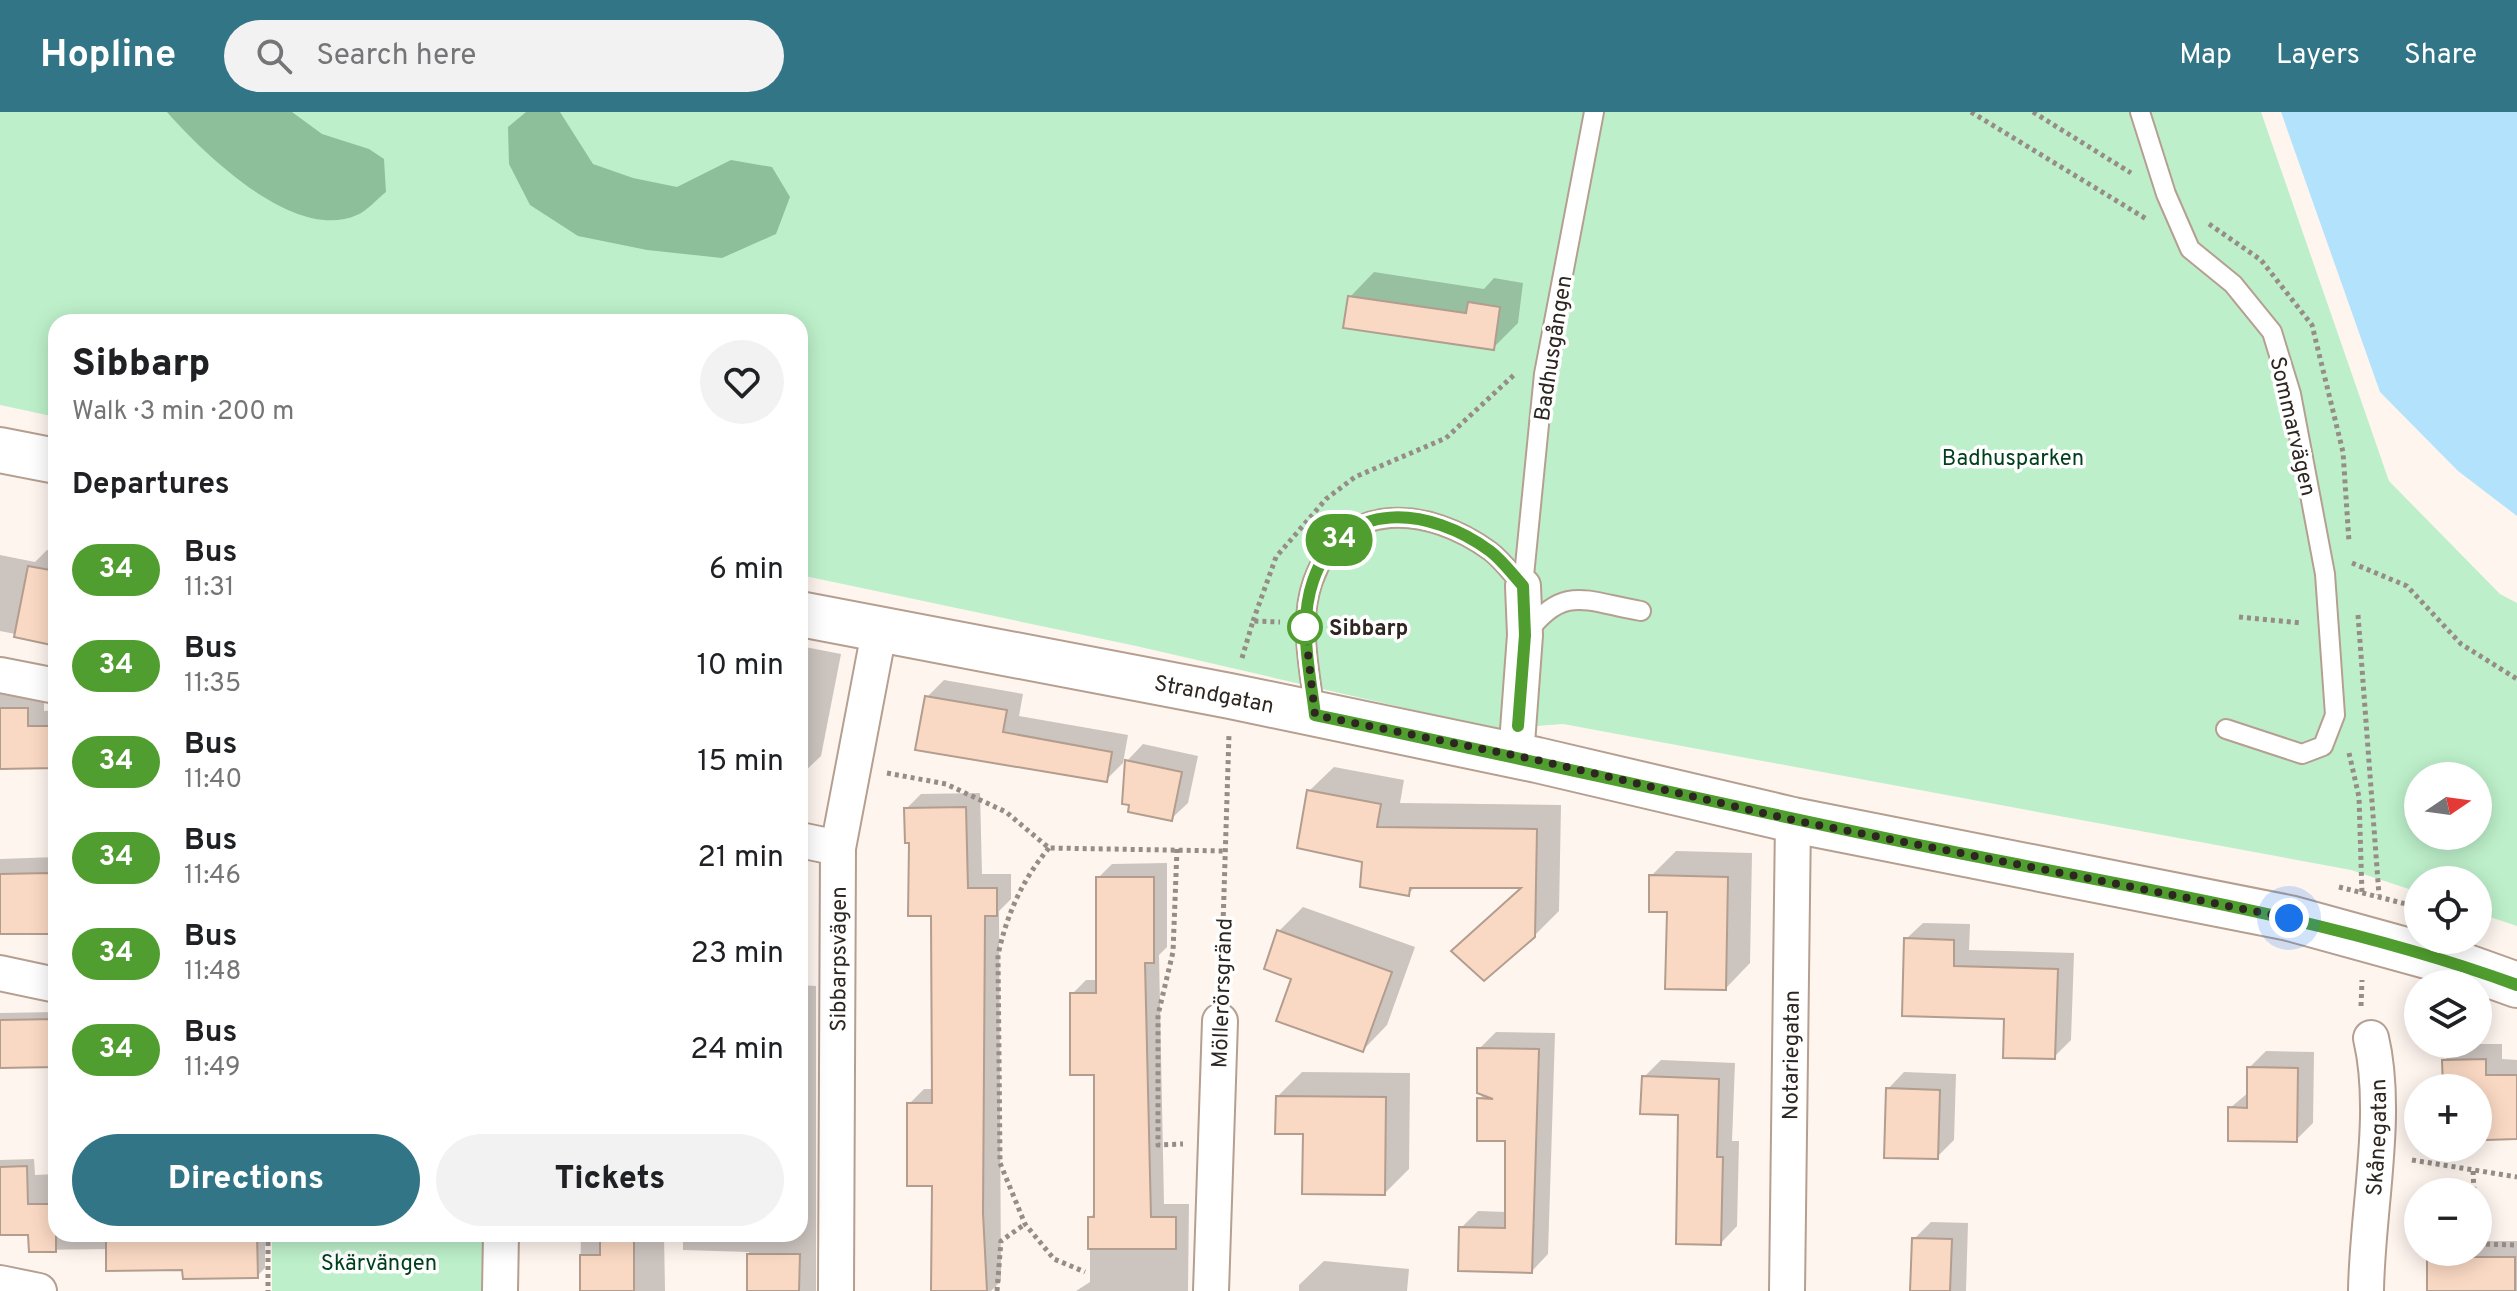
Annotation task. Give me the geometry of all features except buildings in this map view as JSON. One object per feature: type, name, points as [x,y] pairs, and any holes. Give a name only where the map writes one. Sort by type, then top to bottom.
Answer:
[{"type":"street","points":[[0,450],[48,459]]},
{"type":"street","points":[[1516,757],[1525,635],[1523,586]]},
{"type":"street","name":"Strandgatan","points":[[808,616],[879,632],[1230,696],[1793,820],[2289,918],[2467,967],[2517,985]]},
{"type":"street","name":"Sibbarpsvägen","points":[[836,1291],[838,848],[879,632]]},
{"type":"street","points":[[0,675],[48,684]]},
{"type":"street","name":"Notariegatan","points":[[1787,1291],[1793,820]]},
{"type":"street","points":[[808,842],[838,848]]},
{"type":"street","points":[[0,973],[48,983]]},
{"type":"street","name":"Möllerörsgränd","points":[[1211,1291],[1220,1021]]},
{"type":"street","name":"Skånegatan","points":[[2366,1291],[2367,1231],[2379,1097],[2378,1065],[2371,1038]]},
{"type":"street","points":[[500,1291],[501,1242]]},
{"type":"street","points":[[0,1283],[39,1291]]},
{"type":"lane","name":"Badhusgången","points":[[1523,586],[1550,340],[1594,112]]},
{"type":"lane","points":[[2140,112],[2166,194],[2190,249]]},
{"type":"lane","name":"Sommarvägen","points":[[2190,249],[2233,284],[2272,332],[2280,357],[2291,394],[2325,574],[2335,715]]},
{"type":"lane","points":[[1315,715],[1305,627],[1313,582],[1326,554],[1342,536],[1362,524],[1390,516],[1413,517],[1451,527],[1492,552],[1523,586]]},
{"type":"lane","points":[[1525,635],[1545,609],[1559,602],[1578,600],[1641,611]]},
{"type":"lane","points":[[2226,729],[2302,754],[2323,746],[2335,715]]},
{"type":"path","points":[[1971,112],[2021,140],[2190,249]]},
{"type":"path","points":[[2033,112],[2166,194]]},
{"type":"path","name":"Möllerörsgränd","points":[[1220,1021],[1230,696],[1276,557],[1326,499],[1355,477],[1446,438],[1550,340]]},
{"type":"path","points":[[2353,576],[2352,563],[2407,586],[2461,644],[2517,679]]},
{"type":"path","points":[[2357,603],[2365,665],[2379,895]]},
{"type":"path","points":[[1253,621],[1287,622]]},
{"type":"path","points":[[2335,715],[2355,771],[2359,797],[2362,891],[2404,903]]},
{"type":"path","points":[[852,767],[946,784],[1006,812],[1049,848],[1225,851]]},
{"type":"path","points":[[1049,848],[1017,895],[1004,924],[998,955],[1000,1163],[1025,1224],[1054,1259],[1085,1272]]},
{"type":"path","points":[[1177,849],[1173,952],[1158,1015],[1158,1145],[1217,1143]]},
{"type":"path","points":[[2364,940],[2361,1009],[2371,1038]]},
{"type":"path","points":[[2373,1162],[2421,1160],[2517,1177]]},
{"type":"path","points":[[2473,1171],[2473,1178]]},
{"type":"path","points":[[997,1291],[1001,1241],[1025,1224]]},
{"type":"path","points":[[268,1242],[268,1291]]},
{"type":"path","points":[[2492,1244],[2517,1245]]},
{"type":"green space","name":"Badhusparken","points":[[0,112],[2261,112],[2389,481],[2500,594],[2517,603],[2517,926],[2492,918],[2492,866],[2404,866],[2404,887],[2351,870],[1563,724],[1496,729],[1136,646],[808,577],[808,314],[48,314],[48,415],[0,405]]},
{"type":"green space","points":[[167,112],[292,112],[322,134],[369,149],[384,159],[386,192],[357,215],[333,220],[306,217],[279,206],[253,190],[204,150]]},
{"type":"green space","points":[[526,112],[560,112],[593,164],[633,178],[677,187],[731,160],[772,167],[790,197],[776,234],[722,258],[647,250],[578,236],[530,205],[509,164],[508,127]]},
{"type":"green space","name":"Skärvängen","points":[[272,1242],[486,1242],[485,1291],[272,1291]]},
{"type":"water","points":[[2281,112],[2517,112],[2517,516],[2458,471],[2380,392]]},
{"type":"bus line","name":"34","points":[[1518,726],[1525,635],[1523,586],[1492,552],[1451,527],[1413,517],[1390,516],[1362,524],[1342,536],[1326,554],[1313,582],[1305,627],[1315,715],[1537,760],[1793,820],[2289,918],[2467,967],[2517,985]]},
{"type":"place","name":"Sibbarp","points":[[1305,627]]},
{"type":"route","points":[[1305,627],[1315,715],[1537,760],[1793,820],[2289,918]]}]
